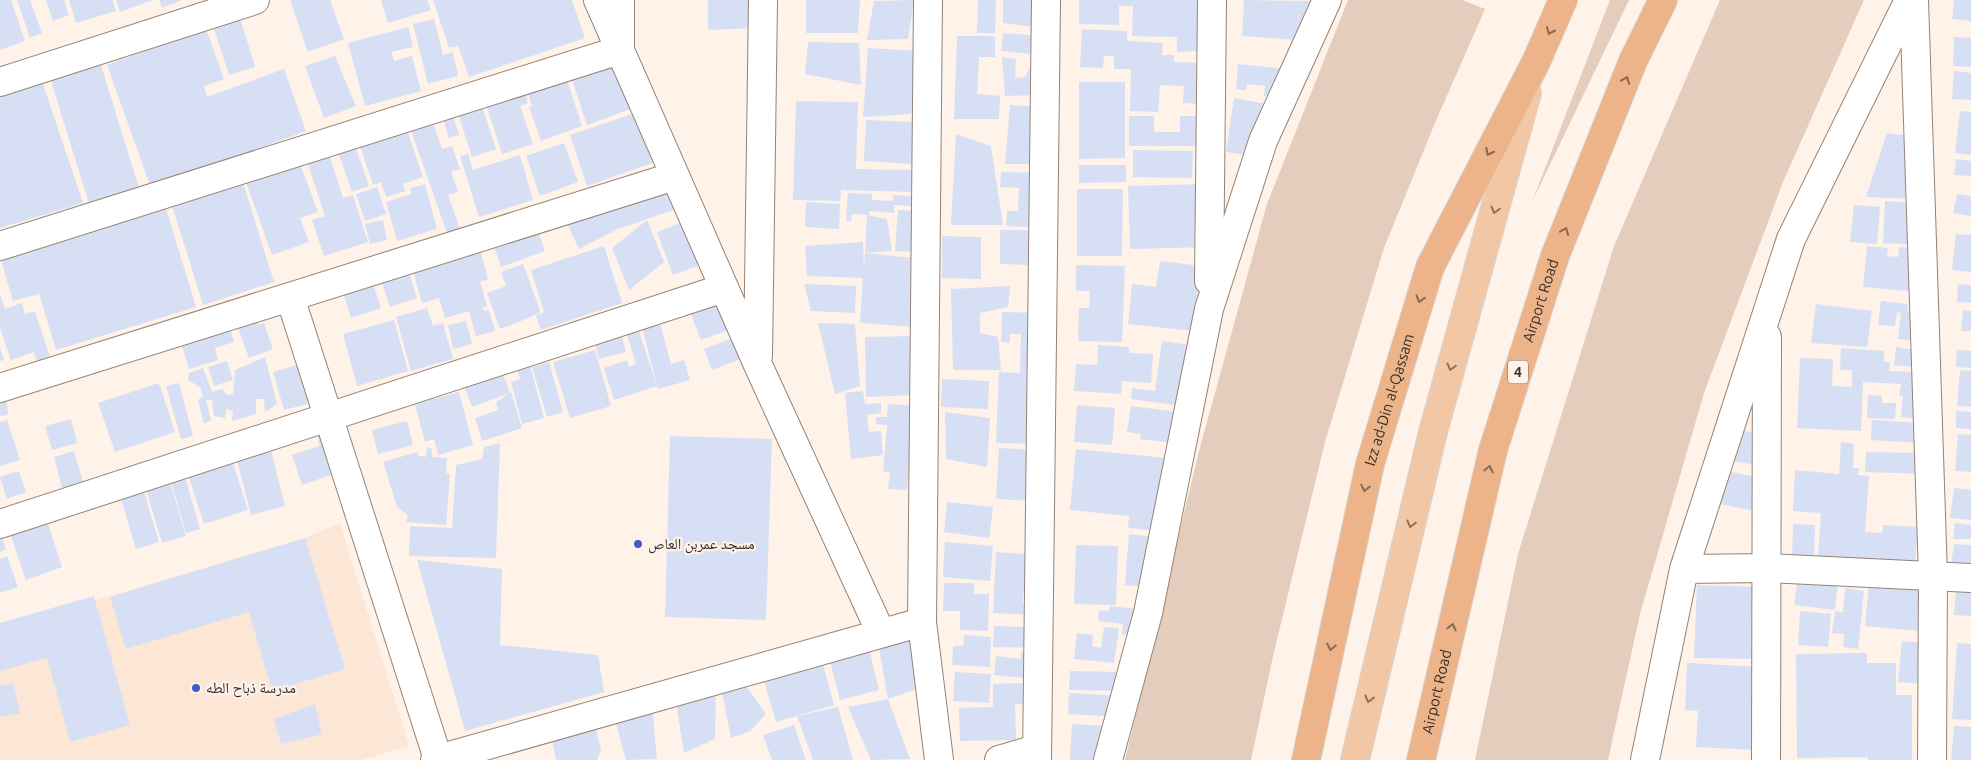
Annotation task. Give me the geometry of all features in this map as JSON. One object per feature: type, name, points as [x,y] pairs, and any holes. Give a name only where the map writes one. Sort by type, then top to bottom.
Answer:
[{"type":"highway","name":"Airport Road","points":[[1421,760],[1494,450],[1555,256],[1633,61],[1663,0]]},
{"type":"highway","points":[[1536,62],[1560,1]]},
{"type":"highway","name":"Izz ad-Din al-Qassam","points":[[1306,760],[1370,464],[1430,267],[1536,62]]},
{"type":"main road","points":[[1355,760],[1433,432],[1536,62]]},
{"type":"street","points":[[0,82],[255,0]]},
{"type":"street","points":[[598,0],[758,365],[881,633]]},
{"type":"street","points":[[620,0],[620,50]]},
{"type":"street","points":[[758,365],[763,0]]},
{"type":"street","points":[[928,0],[922,622],[939,760]]},
{"type":"street","points":[[999,760],[1036,755],[1046,0]]},
{"type":"street","points":[[1209,308],[1212,0]]},
{"type":"street","points":[[1108,760],[1148,613],[1209,308],[1263,141],[1327,0]]},
{"type":"street","points":[[1645,760],[1684,569],[1791,239],[1909,0]]},
{"type":"street","points":[[1914,0],[1933,576],[1932,760]]},
{"type":"street","points":[[0,246],[620,50]]},
{"type":"street","points":[[0,388],[675,176]]},
{"type":"street","points":[[0,524],[724,288]]},
{"type":"street","points":[[290,297],[436,760],[479,754],[922,622]]},
{"type":"street","points":[[1766,760],[1767,310]]},
{"type":"street","points":[[1684,569],[1767,568],[1971,578]]},
{"type":"shaded area","points":[[1348,0],[1462,0],[1485,9],[1435,123],[1384,248],[1325,442],[1273,656],[1251,760],[1125,760],[1199,451],[1267,204]]},
{"type":"shaded area","points":[[1610,0],[1629,0],[1532,202]]},
{"type":"shaded area","points":[[1720,0],[1864,0],[1783,182],[1704,393],[1640,614],[1608,760],[1475,760],[1518,554],[1614,246]]},
{"type":"shaded area","name":"مدرسة ذباح الطه","points":[[340,523],[409,746],[361,760],[0,760],[0,629],[305,538]]},
{"type":"building","points":[[0,0],[11,0],[25,41],[0,50]]},
{"type":"building","points":[[17,0],[30,0],[42,33],[30,38]]},
{"type":"building","points":[[46,0],[64,0],[69,15],[53,21]]},
{"type":"building","points":[[69,0],[113,0],[116,11],[76,23]]},
{"type":"building","points":[[116,0],[153,0],[120,12]]},
{"type":"building","points":[[159,0],[182,0],[162,8]]},
{"type":"building","points":[[290,0],[330,0],[344,39],[308,52]]},
{"type":"building","points":[[381,0],[427,0],[431,10],[388,23]]},
{"type":"building","points":[[433,0],[572,0],[585,38],[469,77],[458,46],[449,48]]},
{"type":"building","points":[[708,0],[763,0],[758,28],[708,30]]},
{"type":"building","points":[[806,0],[860,0],[858,33],[806,33]]},
{"type":"building","points":[[914,0],[908,39],[867,40],[874,1]]},
{"type":"building","points":[[978,0],[996,0],[995,33],[977,33]]},
{"type":"building","points":[[1003,0],[1042,0],[1042,28],[1003,23]]},
{"type":"building","points":[[1079,0],[1202,0],[1202,51],[1177,52],[1177,37],[1132,36],[1133,6],[1119,6],[1119,25],[1079,24]]},
{"type":"building","points":[[1244,0],[1312,1],[1309,41],[1242,36]]},
{"type":"building","points":[[1954,0],[1971,0],[1971,21],[1952,19]]},
{"type":"building","points":[[238,11],[255,67],[229,75],[211,19]]},
{"type":"building","points":[[434,19],[443,55],[453,52],[458,76],[428,84],[413,24]]},
{"type":"building","points":[[408,27],[413,47],[391,52],[394,61],[412,56],[421,91],[365,106],[348,43]]},
{"type":"building","points":[[206,29],[224,79],[204,86],[207,97],[284,69],[306,131],[151,188],[107,65]]},
{"type":"building","points":[[1031,29],[1044,30],[1041,55],[1001,51],[1003,33],[1030,35]]},
{"type":"building","points":[[1082,29],[1127,31],[1127,41],[1163,43],[1162,55],[1174,55],[1174,62],[1205,63],[1203,104],[1183,103],[1184,86],[1160,85],[1158,112],[1130,111],[1131,69],[1114,69],[1114,56],[1104,56],[1103,68],[1080,67]]},
{"type":"building","points":[[957,36],[995,36],[995,57],[979,57],[977,94],[1000,96],[999,119],[954,119]]},
{"type":"building","points":[[1954,37],[1971,38],[1971,67],[1953,66]]},
{"type":"building","points":[[808,42],[859,43],[861,85],[805,74]]},
{"type":"building","points":[[868,48],[919,51],[911,114],[863,117]]},
{"type":"building","points":[[335,56],[356,106],[324,118],[305,66]]},
{"type":"building","points":[[1002,57],[1016,59],[1015,78],[1025,77],[1030,67],[1042,69],[1039,95],[1005,96]]},
{"type":"building","points":[[616,58],[633,108],[587,125],[570,74]]},
{"type":"building","points":[[100,62],[141,194],[91,210],[50,78]]},
{"type":"building","points":[[1238,64],[1286,69],[1279,96],[1264,96],[1265,86],[1247,84],[1246,90],[1236,89]]},
{"type":"building","points":[[1954,71],[1971,73],[1971,100],[1952,99]]},
{"type":"building","points":[[566,77],[582,126],[541,141],[529,107],[532,106],[527,90]]},
{"type":"building","points":[[42,81],[83,203],[0,228],[0,96]]},
{"type":"building","points":[[1079,82],[1125,82],[1125,158],[1079,159]]},
{"type":"building","points":[[523,85],[528,103],[520,106],[533,144],[502,154],[484,98]]},
{"type":"building","points":[[1234,98],[1267,104],[1255,156],[1226,152]]},
{"type":"building","points":[[480,100],[496,149],[472,157],[456,108]]},
{"type":"building","points":[[796,101],[858,102],[856,169],[912,170],[912,192],[841,190],[840,201],[793,200]]},
{"type":"building","points":[[1010,105],[1038,107],[1032,164],[1005,164]]},
{"type":"building","points":[[451,108],[459,135],[449,138],[441,111]]},
{"type":"building","points":[[1960,111],[1971,112],[1971,155],[1955,153]]},
{"type":"building","points":[[638,112],[655,162],[587,186],[570,135]]},
{"type":"building","points":[[1129,116],[1154,116],[1154,132],[1180,132],[1180,116],[1206,116],[1198,146],[1129,146]]},
{"type":"building","points":[[432,120],[442,149],[452,146],[460,169],[451,172],[458,192],[448,195],[460,229],[447,233],[410,128]]},
{"type":"building","points":[[866,120],[914,122],[912,164],[864,161]]},
{"type":"building","points":[[405,124],[423,177],[403,184],[405,191],[386,197],[381,182],[373,185],[358,140]]},
{"type":"building","points":[[1887,133],[1915,137],[1912,199],[1866,197]]},
{"type":"building","points":[[956,134],[991,146],[1003,225],[951,225]]},
{"type":"building","points":[[564,143],[578,182],[540,196],[526,156]]},
{"type":"building","points":[[355,146],[369,186],[352,192],[338,152]]},
{"type":"building","points":[[1133,150],[1193,151],[1192,178],[1133,177]]},
{"type":"building","points":[[329,154],[343,198],[353,195],[368,242],[324,256],[312,220],[325,216],[307,161]]},
{"type":"building","points":[[468,154],[473,170],[520,155],[533,200],[479,217],[460,156]]},
{"type":"building","points":[[1956,159],[1971,161],[1971,176],[1954,175]]},
{"type":"building","points":[[299,161],[318,212],[300,218],[309,242],[272,255],[243,174]]},
{"type":"building","points":[[1079,165],[1126,165],[1126,182],[1079,183]]},
{"type":"building","points":[[1001,172],[1042,173],[1039,228],[1006,226],[1007,211],[1018,211],[1019,188],[1000,187]]},
{"type":"building","points":[[242,179],[274,282],[203,305],[171,202]]},
{"type":"building","points":[[425,184],[437,229],[397,241],[386,202],[411,194],[410,188]]},
{"type":"building","points":[[667,184],[679,208],[618,229],[579,249],[565,219]]},
{"type":"building","points":[[1206,184],[1208,247],[1130,249],[1128,186]]},
{"type":"building","points":[[377,187],[386,214],[365,221],[356,194]]},
{"type":"building","points":[[1077,189],[1123,189],[1122,256],[1077,256]]},
{"type":"building","points":[[848,193],[872,194],[872,200],[893,201],[893,195],[913,196],[913,206],[894,205],[894,213],[869,211],[869,215],[852,214],[851,221],[846,221]]},
{"type":"building","points":[[1957,194],[1971,196],[1971,216],[1953,213]]},
{"type":"building","points":[[1885,201],[1919,203],[1917,245],[1883,243]]},
{"type":"building","points":[[806,202],[840,204],[839,229],[805,227]]},
{"type":"building","points":[[165,205],[196,307],[56,350],[39,294],[13,301],[0,257]]},
{"type":"building","points":[[1854,205],[1880,207],[1877,244],[1850,242]]},
{"type":"building","points":[[530,208],[545,251],[501,267],[486,223]]},
{"type":"building","points":[[898,210],[914,211],[917,252],[895,251]]},
{"type":"building","points":[[867,215],[887,219],[892,251],[865,253]]},
{"type":"building","points":[[690,219],[707,262],[673,275],[657,232]]},
{"type":"building","points":[[383,220],[387,240],[370,244],[365,224]]},
{"type":"building","points":[[647,220],[664,262],[629,290],[612,248]]},
{"type":"building","points":[[1000,230],[1039,230],[1039,265],[1000,264]]},
{"type":"building","points":[[1956,234],[1971,235],[1971,272],[1952,270]]},
{"type":"building","points":[[942,236],[981,237],[981,279],[942,278]]},
{"type":"building","points":[[863,242],[864,271],[865,253],[914,258],[914,327],[860,323],[863,278],[807,276],[805,246]]},
{"type":"building","points":[[479,245],[488,279],[480,282],[487,306],[482,307],[484,311],[489,310],[495,331],[476,336],[469,311],[445,318],[439,298],[422,303],[411,264]]},
{"type":"building","points":[[604,246],[622,303],[541,330],[536,315],[544,312],[531,270]]},
{"type":"building","points":[[1867,246],[1888,248],[1887,256],[1898,257],[1899,247],[1920,249],[1916,292],[1863,287]]},
{"type":"building","points":[[1160,261],[1201,266],[1194,331],[1128,324],[1132,284],[1156,287]]},
{"type":"building","points":[[523,264],[540,310],[539,313],[500,329],[487,293],[506,286],[501,272]]},
{"type":"building","points":[[407,265],[417,298],[390,307],[379,273]]},
{"type":"building","points":[[1076,265],[1125,266],[1122,342],[1078,341],[1079,308],[1089,308],[1090,291],[1076,291]]},
{"type":"building","points":[[371,277],[381,308],[351,318],[341,286]]},
{"type":"building","points":[[804,284],[856,286],[855,313],[811,311]]},
{"type":"building","points":[[1958,284],[1971,285],[1971,303],[1957,302]]},
{"type":"building","points":[[1010,286],[1008,307],[980,313],[980,333],[998,337],[1001,370],[953,370],[951,289]]},
{"type":"building","points":[[723,290],[737,327],[701,340],[687,304]]},
{"type":"building","points":[[0,294],[5,309],[22,303],[25,314],[35,311],[51,360],[38,365],[34,352],[11,360],[0,328]]},
{"type":"building","points":[[1881,301],[1908,304],[1907,311],[1921,312],[1918,341],[1898,339],[1901,313],[1897,312],[1895,326],[1878,325]]},
{"type":"building","points":[[1816,304],[1872,311],[1867,347],[1811,343]]},
{"type":"building","points":[[427,308],[433,326],[443,323],[453,359],[411,371],[396,317]]},
{"type":"building","points":[[1963,310],[1971,311],[1971,331],[1961,331]]},
{"type":"building","points":[[1002,312],[1040,313],[1036,444],[996,443],[999,372],[1020,373],[1021,334],[1010,334],[1010,343],[1001,342]]},
{"type":"building","points":[[254,314],[258,325],[264,323],[273,349],[249,358],[235,320]]},
{"type":"building","points":[[227,320],[234,342],[215,348],[218,360],[189,369],[179,336]]},
{"type":"building","points":[[394,320],[408,371],[357,386],[343,334]]},
{"type":"building","points":[[659,320],[671,364],[684,360],[690,380],[658,389],[641,324]]},
{"type":"building","points":[[466,321],[472,344],[453,349],[448,325]]},
{"type":"building","points":[[818,323],[855,324],[860,386],[835,394]]},
{"type":"building","points":[[637,325],[657,386],[614,400],[604,368],[627,360],[629,367],[636,364],[625,329]]},
{"type":"building","points":[[620,329],[626,352],[599,359],[593,336]]},
{"type":"building","points":[[740,335],[748,356],[712,370],[704,349]]},
{"type":"building","points":[[913,336],[915,395],[866,397],[865,337]]},
{"type":"building","points":[[1162,341],[1189,345],[1181,406],[1131,399],[1132,388],[1155,391]]},
{"type":"building","points":[[1098,345],[1129,347],[1129,353],[1153,354],[1151,383],[1122,381],[1121,394],[1074,391],[1076,364],[1097,365]]},
{"type":"building","points":[[1896,347],[1914,350],[1912,367],[1894,365]]},
{"type":"building","points":[[0,348],[4,360],[0,361]]},
{"type":"building","points":[[1841,348],[1884,351],[1884,362],[1890,362],[1889,371],[1914,372],[1921,419],[1901,417],[1903,396],[1899,395],[1901,384],[1863,382],[1861,431],[1797,428],[1800,358],[1833,359],[1832,386],[1852,387],[1852,370],[1840,370]]},
{"type":"building","points":[[595,350],[611,406],[570,418],[553,362]]},
{"type":"building","points":[[1957,350],[1971,351],[1971,368],[1956,367]]},
{"type":"building","points":[[265,357],[277,404],[265,412],[264,399],[256,399],[256,414],[232,421],[233,411],[226,409],[225,418],[214,416],[212,400],[206,400],[211,420],[204,424],[198,400],[203,396],[200,387],[188,380],[189,373],[203,368],[212,392],[222,389],[227,395],[233,394],[235,370]]},
{"type":"building","points":[[528,358],[544,418],[522,424],[511,382],[520,379],[515,361]]},
{"type":"building","points":[[227,361],[233,380],[214,386],[208,367]]},
{"type":"building","points":[[549,362],[563,412],[547,417],[532,367]]},
{"type":"building","points":[[304,363],[315,402],[284,410],[273,372]]},
{"type":"building","points":[[1960,370],[1971,371],[1971,407],[1957,406]]},
{"type":"building","points":[[502,371],[510,393],[472,407],[464,386]]},
{"type":"building","points":[[942,379],[989,381],[988,409],[941,407]]},
{"type":"building","points":[[159,383],[175,432],[115,452],[98,403]]},
{"type":"building","points":[[179,383],[193,436],[181,439],[166,386]]},
{"type":"building","points":[[863,391],[865,404],[881,403],[881,413],[867,415],[869,432],[881,431],[883,455],[851,459],[845,393]]},
{"type":"building","points":[[459,392],[473,445],[438,455],[434,439],[425,442],[415,404]]},
{"type":"building","points":[[511,392],[522,428],[482,441],[475,418],[498,410],[496,402]]},
{"type":"building","points":[[6,393],[8,415],[0,416],[0,394]]},
{"type":"building","points":[[1868,395],[1882,396],[1882,403],[1896,403],[1895,419],[1867,418]]},
{"type":"building","points":[[888,404],[914,406],[907,490],[888,489],[890,472],[883,472],[887,425],[876,424],[876,417],[887,417]]},
{"type":"building","points":[[1077,405],[1115,408],[1112,445],[1074,442]]},
{"type":"building","points":[[1131,406],[1177,412],[1173,443],[1140,439],[1141,434],[1127,432]]},
{"type":"building","points":[[1956,411],[1971,412],[1971,429],[1956,428]]},
{"type":"building","points":[[945,412],[990,418],[987,467],[946,459]]},
{"type":"building","points":[[71,419],[77,443],[52,450],[45,426]]},
{"type":"building","points":[[7,420],[20,460],[0,466],[0,422]]},
{"type":"building","points":[[1872,420],[1921,423],[1920,443],[1871,440]]},
{"type":"building","points":[[407,421],[413,445],[378,454],[372,430]]},
{"type":"building","points":[[317,428],[345,470],[302,485],[292,455],[319,446]]},
{"type":"building","points":[[1730,428],[1763,434],[1758,465],[1724,460]]},
{"type":"building","points":[[1958,434],[1971,435],[1971,472],[1955,471]]},
{"type":"building","points":[[670,436],[772,439],[766,620],[665,617]]},
{"type":"building","points":[[1841,442],[1854,444],[1853,468],[1859,468],[1858,475],[1869,476],[1865,532],[1882,533],[1883,525],[1918,527],[1915,564],[1818,557],[1821,513],[1793,511],[1795,470],[1839,474]]},
{"type":"building","points":[[500,443],[496,558],[409,556],[410,526],[452,528],[456,465],[482,459],[484,447]]},
{"type":"building","points":[[270,447],[285,506],[251,515],[236,456]]},
{"type":"building","points":[[427,447],[432,449],[432,457],[447,458],[446,473],[450,474],[446,525],[406,522],[408,515],[397,507],[383,462],[417,452],[419,456],[426,457]]},
{"type":"building","points":[[999,448],[1036,450],[1033,501],[996,499]]},
{"type":"building","points":[[1076,449],[1166,458],[1159,531],[1128,528],[1129,516],[1070,510]]},
{"type":"building","points":[[74,451],[83,482],[62,488],[54,457]]},
{"type":"building","points":[[1866,452],[1926,453],[1926,474],[1865,472]]},
{"type":"building","points":[[230,454],[248,510],[204,524],[186,469]]},
{"type":"building","points":[[1718,469],[1761,478],[1754,511],[1711,502]]},
{"type":"building","points":[[19,471],[26,492],[7,499],[0,477]]},
{"type":"building","points":[[184,473],[200,529],[186,533],[170,478]]},
{"type":"building","points":[[169,479],[186,536],[162,543],[145,486]]},
{"type":"building","points":[[142,485],[159,542],[136,549],[119,492]]},
{"type":"building","points":[[1954,488],[1971,490],[1971,520],[1950,518]]},
{"type":"building","points":[[947,502],[993,507],[989,538],[944,532]]},
{"type":"building","points":[[46,518],[62,567],[26,580],[9,531]]},
{"type":"building","points":[[1955,523],[1971,525],[1971,539],[1953,539]]},
{"type":"building","points":[[1793,524],[1815,525],[1814,560],[1792,559]]},
{"type":"building","points":[[0,532],[6,549],[0,552]]},
{"type":"building","points":[[1129,534],[1155,537],[1151,587],[1125,585]]},
{"type":"building","points":[[305,538],[345,669],[272,691],[249,612],[126,649],[110,597]]},
{"type":"building","points":[[945,542],[993,546],[990,581],[943,577]]},
{"type":"building","points":[[1954,544],[1971,545],[1971,573],[1950,572]]},
{"type":"building","points":[[1076,545],[1118,546],[1116,605],[1074,604]]},
{"type":"building","points":[[996,552],[1036,555],[1034,594],[1023,593],[1023,605],[1034,606],[1034,615],[993,613]]},
{"type":"building","points":[[7,556],[18,587],[0,593],[0,559]]},
{"type":"building","points":[[417,560],[502,569],[500,645],[598,655],[604,692],[465,731]]},
{"type":"building","points":[[1798,577],[1838,581],[1835,610],[1794,605]]},
{"type":"building","points":[[944,583],[974,583],[974,594],[989,594],[988,631],[960,630],[960,611],[943,611]]},
{"type":"building","points":[[1869,584],[1925,589],[1921,631],[1865,626]]},
{"type":"building","points":[[1697,585],[1761,587],[1758,659],[1694,658]]},
{"type":"building","points":[[1845,588],[1864,591],[1858,649],[1843,647],[1844,634],[1832,633],[1835,611],[1843,612]]},
{"type":"building","points":[[1956,589],[1971,590],[1971,616],[1954,615]]},
{"type":"building","points":[[94,596],[130,725],[70,742],[47,658],[0,671],[0,623]]},
{"type":"building","points":[[1110,606],[1145,610],[1142,637],[1122,634],[1123,624],[1098,621],[1099,610],[1109,611]]},
{"type":"building","points":[[1800,611],[1831,614],[1828,647],[1798,645]]},
{"type":"building","points":[[994,626],[1027,627],[1035,648],[993,647]]},
{"type":"building","points":[[1104,627],[1119,628],[1114,663],[1074,659],[1077,633],[1093,635],[1092,646],[1101,648]]},
{"type":"building","points":[[964,635],[991,637],[990,667],[952,665],[953,646],[963,646]]},
{"type":"building","points":[[911,641],[924,686],[888,699],[879,648]]},
{"type":"building","points":[[1902,641],[1925,643],[1921,684],[1898,682]]},
{"type":"building","points":[[1957,643],[1971,644],[1971,720],[1952,719]]},
{"type":"building","points":[[868,644],[879,690],[840,700],[828,654]]},
{"type":"building","points":[[1021,652],[1035,653],[1033,679],[994,675],[996,656],[1021,659]]},
{"type":"building","points":[[1867,653],[1867,663],[1896,663],[1896,695],[1912,695],[1912,760],[1868,760],[1868,757],[1797,758],[1796,654]]},
{"type":"building","points":[[821,657],[834,705],[776,722],[762,674]]},
{"type":"building","points":[[1687,663],[1761,667],[1757,750],[1696,747],[1698,711],[1685,710]]},
{"type":"building","points":[[1070,671],[1121,672],[1121,691],[1069,690]]},
{"type":"building","points":[[955,672],[991,674],[989,703],[953,701]]},
{"type":"building","points":[[739,676],[766,714],[750,731],[731,738],[721,687]]},
{"type":"building","points":[[13,683],[20,713],[0,717],[0,686]]},
{"type":"building","points":[[1032,683],[1032,704],[1015,704],[1016,740],[960,741],[959,708],[993,707],[993,684]]},
{"type":"building","points":[[716,686],[715,739],[684,753],[675,696]]},
{"type":"building","points":[[1069,693],[1118,696],[1117,717],[1068,714]]},
{"type":"building","points":[[888,699],[910,759],[871,760],[848,707]]},
{"type":"building","points":[[315,704],[322,734],[281,744],[274,719]]},
{"type":"building","points":[[652,706],[657,759],[626,760],[613,713]]},
{"type":"building","points":[[838,707],[853,760],[813,760],[797,716]]},
{"type":"building","points":[[593,718],[601,750],[597,760],[556,760],[551,734]]},
{"type":"building","points":[[1072,724],[1109,726],[1106,760],[1070,760]]},
{"type":"building","points":[[794,725],[806,760],[772,760],[763,735]]},
{"type":"building","points":[[1954,726],[1971,727],[1971,760],[1951,760]]},
{"type":"place","name":"مسجد عمربن العاص","points":[[638,544]]},
{"type":"place","name":"مدرسة ذباح الطه","points":[[196,688]]}]
